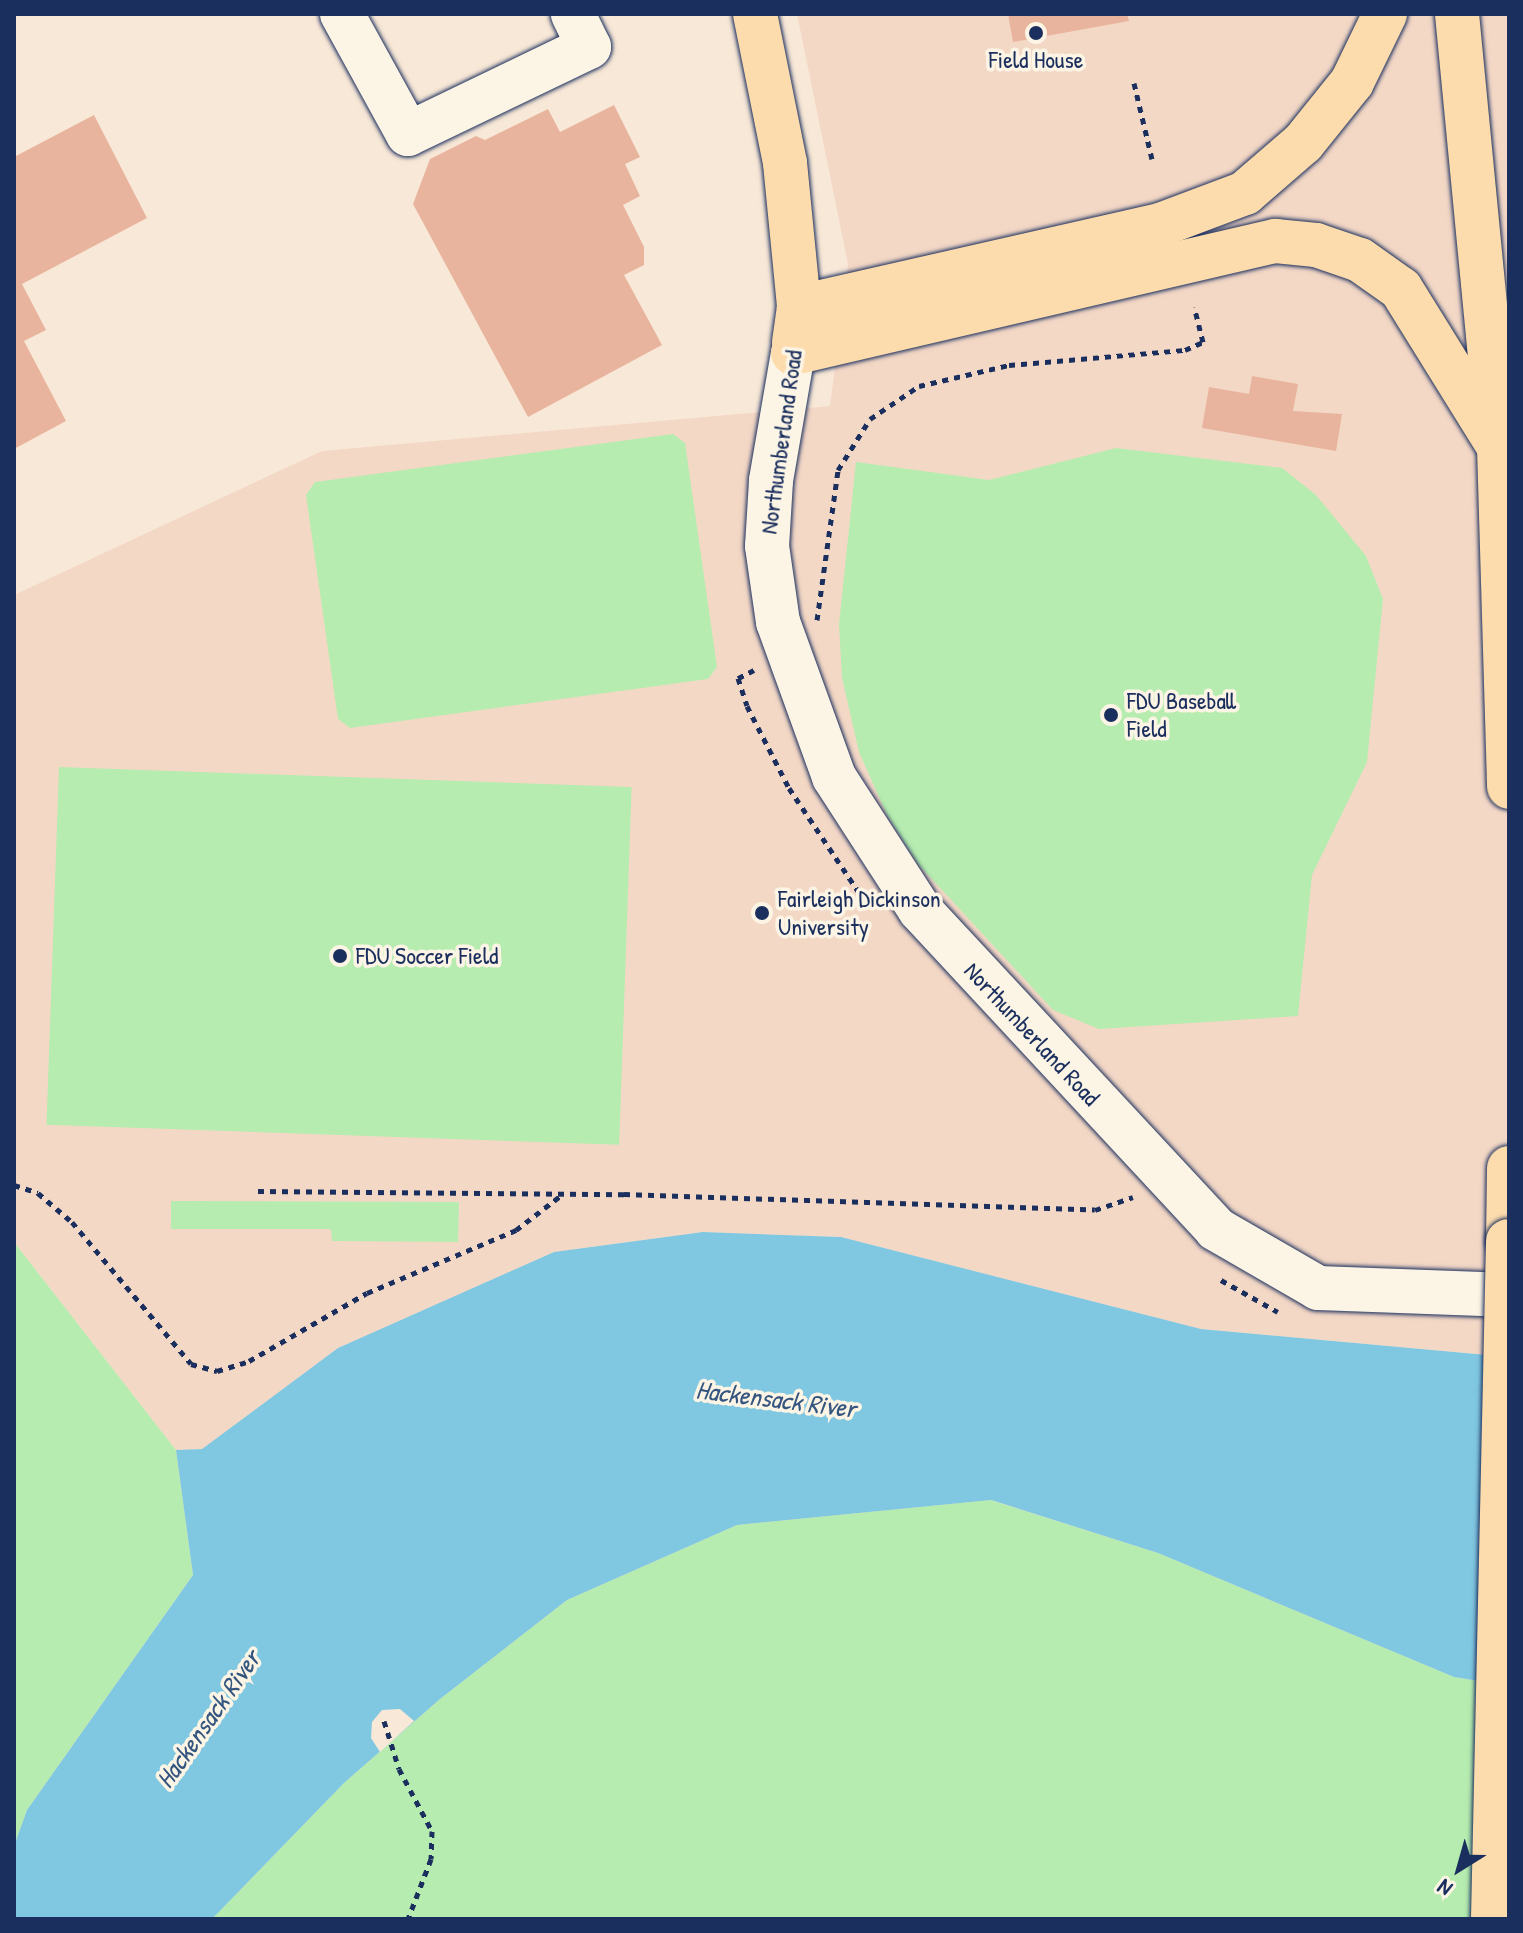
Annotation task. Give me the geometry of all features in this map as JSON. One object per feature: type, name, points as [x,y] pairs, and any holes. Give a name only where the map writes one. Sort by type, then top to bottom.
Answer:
[{"type":"main road","name":"Northumberland Road","points":[[755,14],[785,163],[799,307],[793,353]]},
{"type":"main road","points":[[799,307],[1160,225],[1245,193],[1303,143],[1352,82],[1385,14]]},
{"type":"main road","points":[[1457,14],[1499,447],[1509,787]]},
{"type":"main road","points":[[793,353],[1275,241],[1316,245],[1360,260],[1401,289],[1499,447]]},
{"type":"main road","points":[[1493,1919],[1509,1168]]},
{"type":"street","points":[[342,14],[408,134],[589,47],[573,14]]},
{"type":"street","name":"Northumberland Road","points":[[793,353],[771,481],[767,546],[788,652],[834,777],[920,910],[1216,1229],[1318,1288],[1509,1295]]},
{"type":"path","points":[[1134,83],[1152,159]]},
{"type":"path","points":[[872,910],[789,788],[747,706],[738,678],[788,652],[820,616],[838,470],[870,419],[919,386],[1009,365],[1185,350],[1203,342],[1194,307]]},
{"type":"path","points":[[14,1185],[38,1193],[72,1222],[191,1364],[217,1371],[249,1361],[367,1293],[516,1230],[564,1193]]},
{"type":"path","points":[[258,1191],[564,1193],[1095,1210],[1133,1197]]},
{"type":"path","points":[[1127,1192],[1144,1208]]},
{"type":"path","points":[[1211,1270],[1264,1308],[1292,1315]]},
{"type":"path","points":[[384,1721],[399,1769],[432,1831],[431,1859],[408,1919]]},
{"type":"shaded area","name":"Fairleigh Dickinson University","points":[[797,14],[1509,14],[1509,1357],[1201,1329],[841,1237],[703,1232],[554,1252],[338,1348],[202,1449],[176,1450],[14,1242],[14,595],[322,451],[830,406],[848,264]]},
{"type":"green space","points":[[673,434],[685,443],[717,667],[708,679],[350,728],[338,719],[306,495],[315,482]]},
{"type":"green space","name":"FDU Baseball Field","points":[[1116,448],[1282,468],[1316,495],[1366,556],[1383,599],[1367,762],[1312,875],[1298,1016],[1099,1029],[1053,1010],[918,864],[887,815],[859,752],[842,678],[839,624],[856,462],[989,480]]},
{"type":"green space","name":"FDU Soccer Field","points":[[59,767],[632,787],[619,1145],[47,1125]]},
{"type":"green space","points":[[171,1201],[459,1202],[458,1242],[332,1241],[331,1229],[171,1229]]},
{"type":"green space","points":[[14,1242],[176,1450],[193,1575],[27,1810],[14,1846]]},
{"type":"green space","points":[[990,1500],[1158,1553],[1454,1677],[1509,1686],[1509,1919],[212,1919],[344,1783],[440,1699],[567,1600],[737,1525]]},
{"type":"water","name":"Hackensack River","points":[[703,1232],[841,1237],[1201,1329],[1509,1357],[1509,1686],[1454,1677],[1158,1553],[991,1500],[737,1525],[567,1600],[440,1699],[344,1783],[212,1919],[14,1919],[14,1846],[27,1810],[193,1575],[176,1450],[202,1449],[338,1348],[554,1252]]},
{"type":"pier","points":[[400,1709],[414,1721],[380,1752],[371,1738],[372,1722],[382,1710]]},
{"type":"building","name":"Field House","points":[[1008,14],[1127,14],[1129,21],[1013,42]]},
{"type":"building","points":[[614,105],[640,157],[625,164],[640,196],[623,205],[644,247],[644,265],[624,275],[662,345],[528,417],[413,204],[430,159],[476,136],[485,140],[548,109],[560,132]]},
{"type":"building","points":[[94,115],[147,218],[22,284],[46,330],[24,341],[66,421],[14,449],[14,157]]},
{"type":"building","points":[[1252,376],[1298,384],[1293,411],[1342,414],[1336,451],[1202,428],[1209,387],[1249,394]]},
{"type":"place","name":"Field House","points":[[1036,33]]},
{"type":"place","name":"FDU Baseball Field","points":[[1111,715]]},
{"type":"place","name":"Fairleigh Dickinson University","points":[[762,913]]},
{"type":"place","name":"FDU Soccer Field","points":[[340,956]]}]
